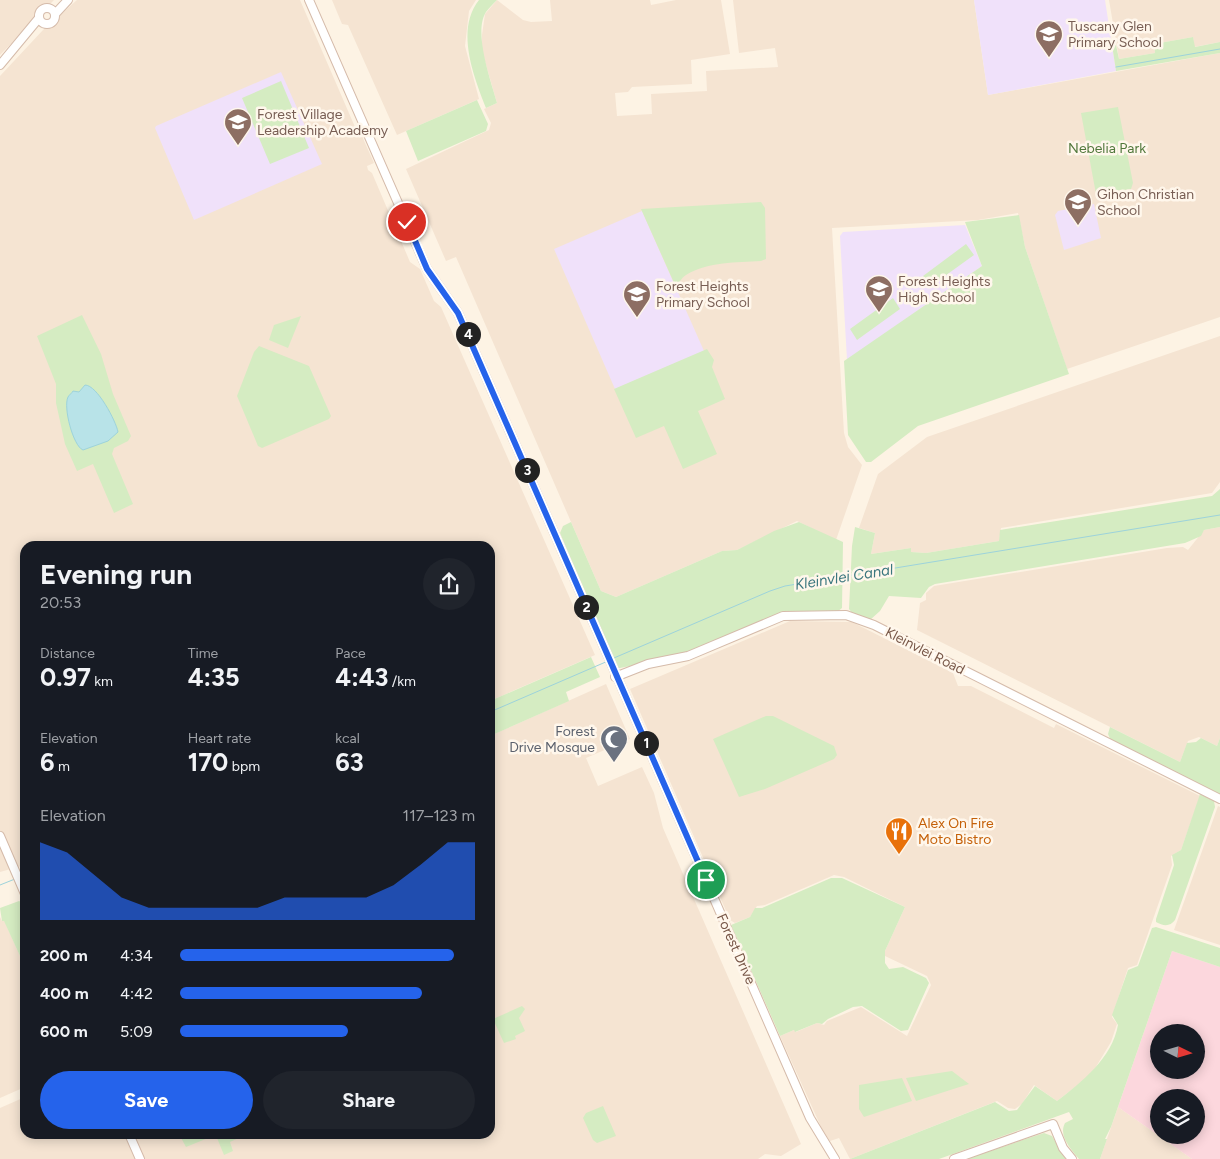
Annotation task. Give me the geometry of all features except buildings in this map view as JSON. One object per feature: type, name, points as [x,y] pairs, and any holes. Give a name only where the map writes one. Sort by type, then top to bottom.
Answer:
[{"type":"street","points":[[42,21],[41,11],[62,0]]},
{"type":"street","points":[[0,65],[42,21],[53,22],[55,14],[68,0]]},
{"type":"street","name":"Forest Drive","points":[[310,0],[427,269],[458,313],[810,1118],[835,1159]]},
{"type":"street","points":[[48,8],[55,14]]},
{"type":"street","name":"Kleinvlei Road","points":[[614,673],[688,656],[783,616],[846,615],[874,625],[1220,799]]},
{"type":"street","points":[[0,836],[20,883]]},
{"type":"street","points":[[954,1159],[1053,1124],[1064,1148],[1072,1159]]},
{"type":"street","points":[[131,1139],[140,1159]]},
{"type":"shaded area","points":[[0,0],[54,0],[0,55]]},
{"type":"shaded area","points":[[77,0],[300,0],[355,127],[355,135],[361,134],[374,163],[367,166],[368,170],[372,173],[410,262],[420,269],[434,301],[441,307],[595,655],[495,699],[495,541],[20,541],[20,866],[0,872],[0,76],[43,30]]},
{"type":"shaded area","points":[[332,0],[476,0],[469,11],[465,46],[479,99],[397,135],[348,25],[342,24]]},
{"type":"shaded area","points":[[497,0],[523,20],[531,22],[552,21],[550,0],[650,0],[651,5],[676,0],[721,0],[730,54],[691,60],[692,84],[632,87],[628,92],[615,93],[617,116],[652,114],[651,94],[707,91],[706,71],[778,67],[775,48],[739,53],[733,0],[974,0],[988,95],[1220,53],[1220,317],[1067,369],[1025,247],[1018,213],[978,220],[832,228],[844,433],[848,447],[862,465],[836,540],[797,521],[737,550],[722,551],[616,597],[601,591],[456,257],[446,261],[406,169],[489,130],[491,123],[484,109],[497,103],[482,51],[482,35],[485,14]]},
{"type":"shaded area","name":"Tuscany Glen Primary School","points":[[974,0],[1105,0],[1116,71],[988,95]]},
{"type":"shaded area","points":[[1109,0],[1220,0],[1220,42],[1194,47],[1193,37],[1154,44],[1155,53],[1119,59]]},
{"type":"shaded area","name":"Forest Village Leadership Academy","points":[[281,72],[322,164],[194,220],[155,128],[156,126]]},
{"type":"shaded area","name":"Gihon Christian School","points":[[1094,204],[1101,238],[1064,250],[1055,215],[1058,211]]},
{"type":"shaded area","name":"Forest Heights Primary School","points":[[642,211],[704,351],[615,389],[554,249]]},
{"type":"shaded area","name":"Forest Heights High School","points":[[965,225],[982,266],[847,360],[840,236],[843,232]]},
{"type":"shaded area","points":[[1220,336],[1220,482],[1212,493],[1001,528],[999,541],[926,553],[910,552],[911,548],[871,554],[875,533],[859,528],[878,474],[927,437]]},
{"type":"shaded area","points":[[1220,527],[1220,738],[1217,746],[1199,737],[1188,741],[1180,762],[917,630],[920,603],[926,600],[926,593],[934,586],[1167,548],[1183,547],[1188,550],[1204,530]]},
{"type":"shaded area","points":[[790,621],[852,622],[953,673],[958,686],[971,686],[1054,728],[1056,724],[1200,796],[1181,850],[1171,856],[1172,865],[1137,965],[1128,968],[1112,1017],[1117,1024],[1111,1042],[1094,1070],[1057,1101],[1034,1085],[1022,1104],[1015,1109],[1008,1108],[997,1101],[850,1159],[839,1138],[830,1141],[822,1129],[780,1036],[794,1030],[796,1032],[817,1023],[824,1025],[827,1021],[861,1007],[907,1036],[931,985],[927,976],[885,956],[885,951],[905,907],[844,877],[834,875],[765,905],[757,906],[750,917],[735,923],[730,920],[630,689]]},
{"type":"shaded area","points":[[606,684],[630,739],[586,758],[598,786],[642,767],[654,793],[663,828],[801,1144],[781,1156],[765,1154],[758,1159],[141,1159],[132,1139],[495,1139],[495,734]]},
{"type":"shaded area","points":[[1218,806],[1220,807],[1220,945],[1174,930]]},
{"type":"shaded area","points":[[0,917],[2,921],[4,920],[20,956],[20,1089],[0,1098]]},
{"type":"shaded area","points":[[1172,951],[1220,967],[1220,1159],[1192,1159],[1171,1144],[1205,1144],[1205,1089],[1150,1089],[1150,1129],[1118,1107]]},
{"type":"shaded area","points":[[20,1099],[20,1139],[131,1139],[140,1159],[0,1159],[0,1108]]},
{"type":"shaded area","points":[[1118,1107],[1150,1129],[1150,1144],[1171,1144],[1192,1159],[1100,1159]]},
{"type":"green space","points":[[479,0],[497,0],[486,12],[482,21],[481,32],[484,57],[497,103],[486,108],[472,68],[468,39],[468,25],[472,12]]},
{"type":"green space","points":[[1193,37],[1195,47],[1220,42],[1220,53],[1116,71],[1112,45],[1116,45],[1119,59],[1155,53],[1154,44]]},
{"type":"green space","points":[[281,81],[309,148],[270,164],[242,98]]},
{"type":"green space","points":[[477,100],[488,124],[486,131],[418,161],[406,131]]},
{"type":"green space","name":"Nebelia Park","points":[[1118,107],[1133,183],[1131,189],[1096,194],[1081,113]]},
{"type":"green space","points":[[761,202],[765,208],[766,259],[704,267],[686,275],[675,285],[641,209]]},
{"type":"green space","points":[[1019,215],[1025,247],[1069,374],[918,426],[871,462],[866,462],[848,435],[844,361],[982,266],[965,222]]},
{"type":"green space","points":[[966,244],[974,255],[931,286],[923,276]]},
{"type":"green space","points":[[893,298],[900,309],[857,340],[850,329]]},
{"type":"green space","points":[[82,315],[101,354],[113,394],[131,436],[128,441],[114,448],[112,454],[133,504],[114,513],[93,464],[77,471],[65,444],[56,403],[56,384],[37,336]]},
{"type":"green space","points":[[301,316],[288,348],[269,340],[274,325]]},
{"type":"green space","points":[[259,346],[309,366],[331,416],[329,419],[262,448],[258,446],[237,396],[254,352]]},
{"type":"green space","points":[[707,349],[714,360],[712,367],[725,399],[698,411],[717,454],[683,469],[664,426],[636,438],[614,389]]},
{"type":"green space","points":[[1220,489],[1220,527],[1204,530],[1201,536],[1185,543],[935,584],[929,587],[921,598],[889,596],[880,611],[870,620],[852,613],[849,609],[852,546],[855,527],[875,533],[871,554],[911,548],[911,552],[926,553],[999,541],[1000,530],[1212,496]]},
{"type":"green space","points":[[571,522],[601,591],[616,597],[722,551],[737,550],[774,531],[799,522],[843,542],[842,608],[837,612],[796,611],[781,614],[693,651],[617,668],[560,533],[563,526]]},
{"type":"green space","points":[[591,657],[600,677],[566,692],[569,701],[495,734],[495,699]]},
{"type":"green space","points":[[766,716],[773,716],[834,746],[837,755],[834,759],[765,789],[739,797],[713,739]]},
{"type":"green space","points":[[1110,727],[1180,762],[1187,743],[1196,742],[1201,738],[1217,746],[1220,738],[1220,796],[1111,741],[1108,734]]},
{"type":"green space","points":[[1200,794],[1214,801],[1215,807],[1175,920],[1169,925],[1161,924],[1156,922],[1156,919],[1174,865],[1172,855],[1181,850]]},
{"type":"green space","points":[[831,878],[842,878],[905,907],[885,951],[885,963],[889,969],[903,967],[926,978],[929,983],[908,1030],[901,1031],[862,1006],[853,1007],[822,1024],[817,1023],[780,1036],[731,925],[750,917],[755,908],[762,908]]},
{"type":"green space","points":[[20,902],[20,956],[4,921],[2,921],[0,908]]},
{"type":"green space","points":[[1156,927],[1220,948],[1220,967],[1172,951],[1111,1127],[1105,1139],[1107,1139],[1100,1159],[1079,1159],[1069,1147],[1064,1137],[1063,1128],[1065,1123],[1073,1119],[1069,1112],[939,1159],[850,1159],[995,1102],[1009,1111],[1017,1110],[1035,1086],[1057,1101],[1086,1077],[1103,1059],[1115,1037],[1118,1025],[1112,1015],[1128,970],[1138,966],[1152,928]]},
{"type":"green space","points":[[522,1006],[525,1009],[519,1018],[525,1031],[515,1036],[516,1039],[504,1043],[495,1023],[495,1018]]},
{"type":"green space","points":[[952,1071],[969,1084],[916,1101],[906,1078]]},
{"type":"green space","points":[[902,1078],[912,1101],[864,1117],[859,1109],[859,1085]]},
{"type":"green space","points":[[603,1106],[616,1136],[597,1143],[593,1140],[583,1118],[586,1113]]},
{"type":"green space","points":[[1044,1133],[1052,1136],[1066,1159],[966,1159]]},
{"type":"green space","points":[[182,1139],[206,1139],[186,1147]]},
{"type":"green space","points":[[217,1139],[236,1139],[230,1142],[233,1151],[224,1155]]},
{"type":"water","points":[[85,385],[95,391],[100,397],[110,412],[118,432],[108,441],[83,450],[79,447],[70,426],[67,402],[68,397],[73,391],[79,392]]},
{"type":"waterway","points":[[1116,67],[1220,49]]},
{"type":"waterway","name":"Kleinvlei Canal","points":[[614,658],[785,586],[1220,515]]},
{"type":"waterway","name":"Kleinvlei Canal","points":[[495,710],[608,661]]},
{"type":"waterway","name":"Kleinvlei Canal","points":[[0,885],[15,879]]},
{"type":"place","name":"Tuscany Glen Primary School","points":[[1049,58]]},
{"type":"place","name":"Forest Village Leadership Academy","points":[[238,146]]},
{"type":"place","name":"Gihon Christian School","points":[[1078,226]]},
{"type":"place","name":"Forest Heights High School","points":[[879,313]]},
{"type":"place","name":"Forest Heights Primary School","points":[[637,318]]},
{"type":"place","name":"Forest Drive Mosque","points":[[614,763]]},
{"type":"place","name":"Alex On Fire Moto Bistro","points":[[899,855]]},
{"type":"route","points":[[407,222],[427,269],[458,313],[706,880]]}]
